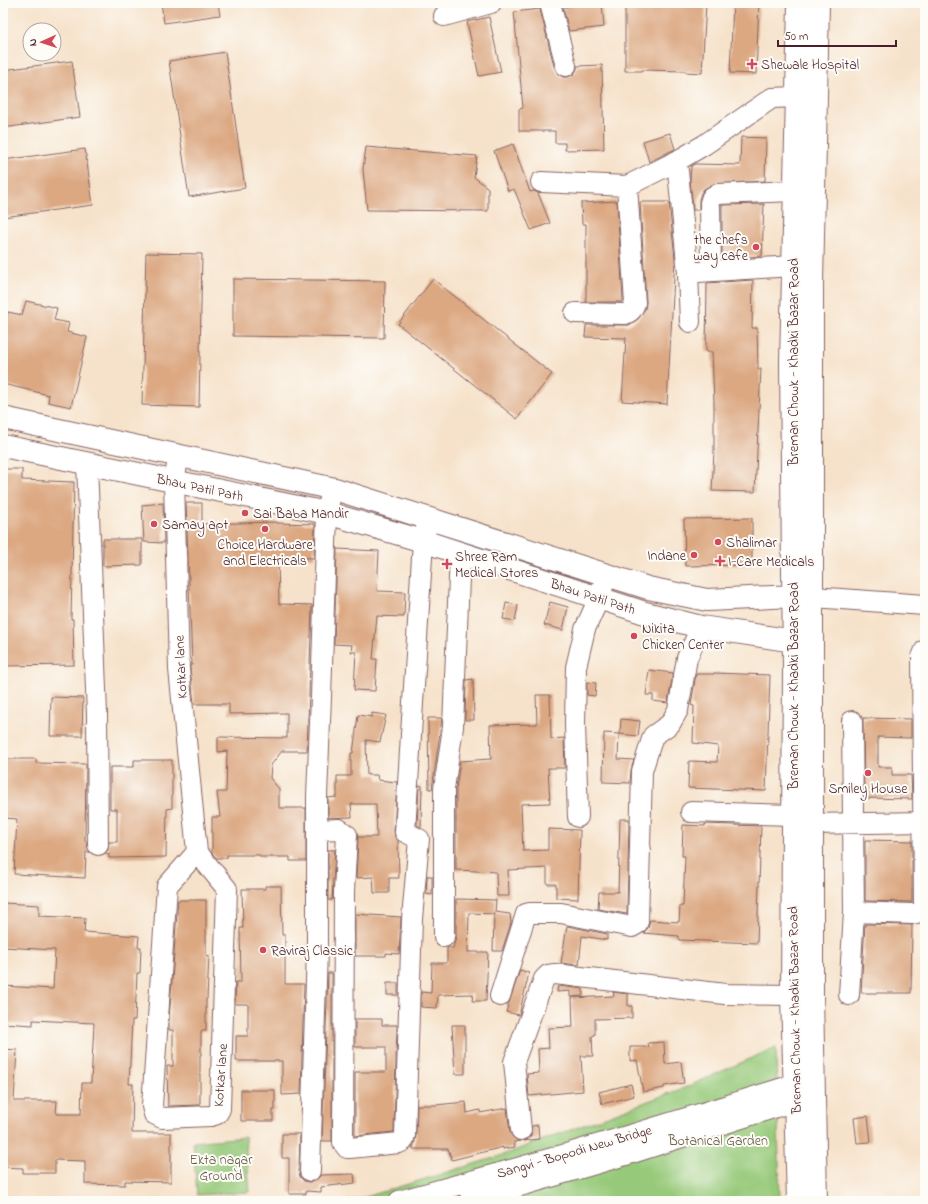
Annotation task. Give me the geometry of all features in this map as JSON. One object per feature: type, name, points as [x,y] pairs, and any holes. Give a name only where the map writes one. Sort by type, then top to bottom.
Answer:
[{"type":"main road","name":"Breman Chowk - Khadki Bazar Road","points":[[799,3],[791,363],[803,596]]},
{"type":"main road","name":"Breman Chowk - Khadki Bazar Road","points":[[798,1201],[795,1092],[802,994],[803,596],[818,3]]},
{"type":"main road","name":"Bhau Patil Path","points":[[3,418],[332,488],[648,588],[707,600],[803,596]]},
{"type":"main road","name":"Bhau Patil Path","points":[[3,446],[327,513],[423,541],[645,613],[701,627],[803,641]]},
{"type":"main road","points":[[493,564],[500,541]]},
{"type":"main road","name":"Breman Chowk - Khadki Bazar Road","points":[[802,994],[816,1201]]},
{"type":"street","points":[[444,16],[491,3]]},
{"type":"street","points":[[550,3],[566,66]]},
{"type":"street","points":[[541,182],[627,186],[677,161],[704,145],[772,98],[797,97]]},
{"type":"street","points":[[677,161],[688,273],[690,322]]},
{"type":"street","points":[[575,313],[625,314],[634,307],[635,303],[627,186]]},
{"type":"street","points":[[711,271],[710,203],[712,197],[718,194],[794,191]]},
{"type":"street","points":[[688,273],[793,266]]},
{"type":"street","name":"Kotkar lane","points":[[179,455],[174,481],[179,669],[197,852],[227,889],[220,1108],[217,1114],[211,1116],[162,1118],[154,1114],[152,1106],[167,886],[197,852]]},
{"type":"street","points":[[87,464],[97,714],[98,845]]},
{"type":"street","points":[[310,1171],[317,949],[317,830],[327,513],[332,488]]},
{"type":"street","points":[[317,830],[339,829],[347,835],[344,891],[343,1143],[347,1148],[399,1143],[403,1141],[406,1135],[412,919],[419,839],[405,832],[423,541],[429,519]]},
{"type":"street","points":[[444,937],[444,790],[453,727],[460,553]]},
{"type":"street","points":[[578,818],[575,724],[576,667],[585,629],[599,598],[607,575]]},
{"type":"street","points":[[803,596],[925,605]]},
{"type":"street","points":[[500,996],[526,914],[561,913],[632,927],[637,924],[642,771],[653,736],[670,724],[678,710],[687,658],[701,627]]},
{"type":"street","points":[[854,912],[917,914],[923,909],[924,906],[924,732],[922,657],[925,650]]},
{"type":"street","points":[[849,995],[854,912],[852,721]]},
{"type":"street","points":[[691,812],[853,823],[924,822]]},
{"type":"street","points":[[521,1130],[514,1062],[544,979],[548,975],[555,974],[725,994],[802,994]]},
{"type":"street","name":"Sangvi - Bopodi New Bridge","points":[[469,1201],[795,1092]]},
{"type":"street","name":"Sangvi - Bopodi New Bridge","points":[[399,1201],[467,1182],[717,1118]]},
{"type":"green space","name":"Botanical Garden","points":[[776,1047],[780,1201],[347,1201],[359,1199],[497,1157],[689,1086]]},
{"type":"green space","name":"Ekta nagar Ground","points":[[245,1137],[250,1192],[197,1195],[193,1142]]},
{"type":"building","points":[[161,3],[218,3],[220,15],[164,23]]},
{"type":"building","points":[[570,3],[602,3],[604,27],[569,31],[563,7],[571,6]]},
{"type":"building","points":[[625,3],[706,3],[702,73],[685,71],[625,71]]},
{"type":"building","points":[[733,3],[759,3],[756,74],[730,73]]},
{"type":"building","points":[[540,9],[554,66],[558,74],[563,77],[568,77],[574,74],[577,66],[602,65],[604,149],[565,150],[565,143],[555,143],[555,131],[519,131],[519,109],[523,108],[514,12]]},
{"type":"building","points":[[489,17],[501,72],[479,76],[467,22]]},
{"type":"building","points":[[225,52],[245,188],[189,197],[169,61]]},
{"type":"building","points":[[72,61],[80,117],[3,128],[3,70]]},
{"type":"building","points":[[670,133],[675,149],[649,162],[643,141]]},
{"type":"building","points":[[741,137],[766,138],[765,181],[713,184],[704,189],[701,193],[699,210],[693,210],[690,180],[691,166],[695,164],[740,165]]},
{"type":"building","points":[[513,144],[530,192],[534,191],[538,193],[550,223],[531,230],[514,189],[508,191],[494,151]]},
{"type":"building","points":[[366,147],[477,156],[474,177],[488,188],[488,211],[367,210],[363,169]]},
{"type":"building","points":[[85,149],[93,205],[3,217],[3,160]]},
{"type":"building","points":[[617,201],[623,302],[586,302],[586,224],[582,224],[581,203]]},
{"type":"building","points":[[640,202],[669,202],[675,259],[667,404],[622,401],[626,338],[585,337],[586,325],[629,325],[638,319],[645,309],[646,302]]},
{"type":"building","points":[[764,204],[762,256],[722,259],[722,205]]},
{"type":"building","points":[[146,253],[202,254],[199,407],[142,405]]},
{"type":"building","points":[[233,279],[385,281],[384,338],[233,336]]},
{"type":"building","points":[[433,279],[552,374],[517,419],[398,324]]},
{"type":"building","points":[[753,280],[752,328],[757,328],[758,369],[761,369],[755,492],[712,491],[714,402],[712,352],[706,352],[707,283]]},
{"type":"building","points":[[26,301],[57,308],[54,320],[69,323],[67,332],[87,337],[71,407],[48,402],[49,395],[3,384],[3,319],[6,319],[8,312],[22,315]]},
{"type":"building","points":[[3,469],[22,469],[22,480],[74,482],[71,619],[73,619],[74,665],[3,666]]},
{"type":"building","name":"Samay apt","points":[[163,503],[164,543],[144,542],[142,505]]},
{"type":"building","points":[[186,503],[202,503],[202,524],[277,522],[315,524],[314,558],[278,557],[279,604],[312,605],[307,751],[282,751],[271,765],[270,778],[279,789],[279,808],[306,808],[306,861],[290,861],[290,857],[260,857],[260,855],[227,855],[227,858],[216,858],[212,853],[212,817],[220,817],[217,792],[226,792],[227,751],[218,752],[218,737],[287,738],[287,713],[229,714],[229,704],[194,704],[190,668],[190,665],[192,665]]},
{"type":"building","name":"Shalimar","points":[[752,518],[752,565],[685,566],[684,519]]},
{"type":"building","points":[[103,539],[142,539],[142,565],[103,566]]},
{"type":"building","points":[[337,549],[379,551],[377,591],[405,592],[404,617],[377,616],[373,659],[377,659],[375,691],[354,690],[356,652],[351,652],[352,645],[334,644]]},
{"type":"building","points":[[550,602],[568,607],[563,630],[544,625]]},
{"type":"building","points":[[506,603],[518,605],[515,621],[503,619]]},
{"type":"building","points":[[649,670],[673,673],[668,703],[653,701],[653,695],[646,695]]},
{"type":"building","points":[[714,673],[770,675],[766,791],[688,788],[689,761],[717,762],[718,746],[693,743],[694,706],[691,705],[696,674]]},
{"type":"building","points":[[473,679],[474,720],[465,720],[466,680]]},
{"type":"building","points":[[587,682],[596,683],[595,696],[587,695]]},
{"type":"building","points":[[536,695],[550,695],[551,739],[564,738],[565,768],[548,768],[550,803],[521,804],[523,851],[548,850],[548,829],[580,830],[578,899],[556,898],[556,884],[547,884],[547,868],[508,870],[509,896],[497,896],[496,872],[456,870],[456,790],[460,761],[491,759],[490,725],[537,724]]},
{"type":"building","points":[[51,697],[83,698],[82,736],[50,736]]},
{"type":"building","points":[[372,713],[386,715],[380,742],[366,740],[367,775],[377,775],[378,780],[397,782],[394,831],[395,837],[398,840],[399,878],[389,878],[389,893],[374,893],[373,877],[356,878],[358,837],[377,837],[376,804],[351,804],[352,817],[328,818],[328,798],[337,797],[337,776],[351,776],[351,753],[353,753],[358,715],[372,717]]},
{"type":"building","points":[[428,718],[442,718],[432,789],[429,789]]},
{"type":"building","points":[[863,718],[911,719],[911,738],[878,737],[878,767],[892,767],[892,775],[911,775],[912,799],[864,798]]},
{"type":"building","points":[[621,719],[640,721],[638,736],[620,734]]},
{"type":"building","points":[[604,733],[619,734],[618,759],[634,760],[631,770],[630,783],[603,782]]},
{"type":"building","points":[[3,759],[36,759],[36,763],[86,764],[85,841],[90,852],[86,852],[85,878],[14,874],[17,819],[3,818]]},
{"type":"building","points":[[134,760],[172,760],[172,808],[167,809],[166,857],[109,858],[109,854],[105,853],[108,850],[109,842],[117,842],[117,809],[110,809],[110,767],[134,767]]},
{"type":"building","points":[[419,785],[422,786],[421,827],[417,825]]},
{"type":"building","points":[[620,819],[629,819],[627,914],[598,909],[599,892],[618,892]]},
{"type":"building","points":[[705,824],[761,826],[757,943],[679,940],[679,936],[643,933],[648,928],[650,920],[679,922],[680,906],[683,906],[685,856],[682,856],[683,825],[705,826]]},
{"type":"building","points":[[865,840],[912,841],[912,902],[865,901]]},
{"type":"building","points":[[328,850],[335,850],[332,900],[328,900]]},
{"type":"building","points":[[427,876],[432,876],[432,895],[426,894]]},
{"type":"building","points":[[265,886],[281,886],[282,935],[285,935],[285,984],[304,984],[301,1094],[282,1095],[282,1061],[236,1061],[236,1036],[248,1036],[248,1004],[235,1004],[236,982],[241,982],[240,928],[243,928],[242,889],[265,889]]},
{"type":"building","points":[[456,899],[496,900],[495,912],[510,914],[511,923],[502,951],[493,951],[494,914],[469,913],[468,952],[488,952],[486,1001],[472,1001],[473,994],[438,995],[437,1008],[421,1007],[421,992],[431,993],[432,963],[447,963],[447,948],[453,948],[456,937]]},
{"type":"building","points":[[178,900],[206,900],[206,955],[209,956],[206,999],[206,1031],[201,1031],[200,1105],[168,1106],[167,1066],[173,1066],[173,1030],[169,1030],[169,1020]]},
{"type":"building","points":[[3,903],[39,905],[39,916],[85,918],[84,932],[139,936],[138,947],[141,947],[140,973],[137,973],[135,1020],[132,1020],[129,1084],[133,1084],[132,1133],[171,1133],[171,1182],[125,1181],[125,1185],[85,1184],[85,1161],[55,1160],[55,1173],[23,1173],[23,1168],[3,1167],[3,1049],[17,1050],[14,1101],[57,1101],[56,1114],[81,1114],[82,1083],[91,1083],[94,1023],[33,1020],[33,1025],[3,1023],[3,986],[53,989],[55,950],[3,947]]},
{"type":"building","points":[[355,914],[401,917],[399,954],[386,953],[386,956],[355,956]]},
{"type":"building","points":[[865,924],[912,925],[911,993],[861,993]]},
{"type":"building","points":[[567,926],[607,934],[607,940],[582,936],[579,965],[561,963]]},
{"type":"building","points":[[520,970],[529,973],[519,1015],[506,1012]]},
{"type":"building","points":[[328,973],[332,973],[332,1141],[322,1141]]},
{"type":"building","points":[[387,983],[398,983],[398,995],[387,995]]},
{"type":"building","points":[[558,986],[583,989],[583,996],[570,997],[570,991],[557,992]]},
{"type":"building","points":[[613,992],[628,994],[628,1006],[632,1006],[632,1018],[595,1019],[595,1035],[592,1036],[593,1056],[581,1056],[583,1091],[529,1096],[527,1074],[539,1073],[538,1049],[549,1048],[548,1028],[573,1027],[572,998],[614,996]]},
{"type":"building","points":[[355,1019],[382,1019],[382,1025],[397,1025],[394,1132],[355,1136],[355,1072],[386,1072],[386,1047],[355,1047]]},
{"type":"building","points":[[452,1025],[465,1025],[465,1074],[455,1074]]},
{"type":"building","points":[[664,1042],[665,1064],[681,1062],[684,1083],[664,1086],[664,1088],[643,1092],[637,1060],[630,1061],[630,1047],[649,1047],[648,1043]]},
{"type":"building","points":[[631,1084],[634,1096],[602,1104],[599,1092]]},
{"type":"building","points":[[241,1090],[275,1090],[275,1110],[273,1110],[273,1121],[241,1121]]},
{"type":"building","points":[[466,1102],[467,1113],[480,1110],[480,1113],[507,1108],[512,1136],[516,1140],[521,1141],[514,1142],[515,1147],[503,1149],[503,1147],[452,1160],[448,1149],[413,1149],[416,1136],[417,1105]]},
{"type":"building","points":[[868,1116],[871,1142],[857,1143],[854,1118]]},
{"type":"building","points":[[538,1125],[539,1139],[524,1141],[531,1135],[532,1126]]},
{"type":"building","points":[[282,1134],[300,1134],[299,1171],[300,1177],[304,1181],[315,1181],[321,1175],[354,1174],[355,1183],[321,1187],[321,1192],[306,1191],[306,1194],[289,1194],[289,1158],[282,1158]]},
{"type":"place","name":"Shewale Hospital","points":[[752,64]]},
{"type":"place","name":"the chefs way cafe","points":[[756,247]]},
{"type":"place","name":"Sai Baba Mandir","points":[[245,513]]},
{"type":"place","name":"Samay apt","points":[[154,524]]},
{"type":"place","name":"Choice Hardware and Electricals","points":[[265,529]]},
{"type":"place","name":"Shalimar","points":[[718,542]]},
{"type":"place","name":"Indane","points":[[694,555]]},
{"type":"place","name":"I-Care Medicals","points":[[720,561]]},
{"type":"place","name":"Shree Ram Medical Stores","points":[[447,564]]},
{"type":"place","name":"Nikita Chicken Center","points":[[634,636]]},
{"type":"place","name":"Smiley House","points":[[868,773]]},
{"type":"place","name":"Raviraj Classic","points":[[263,950]]}]
